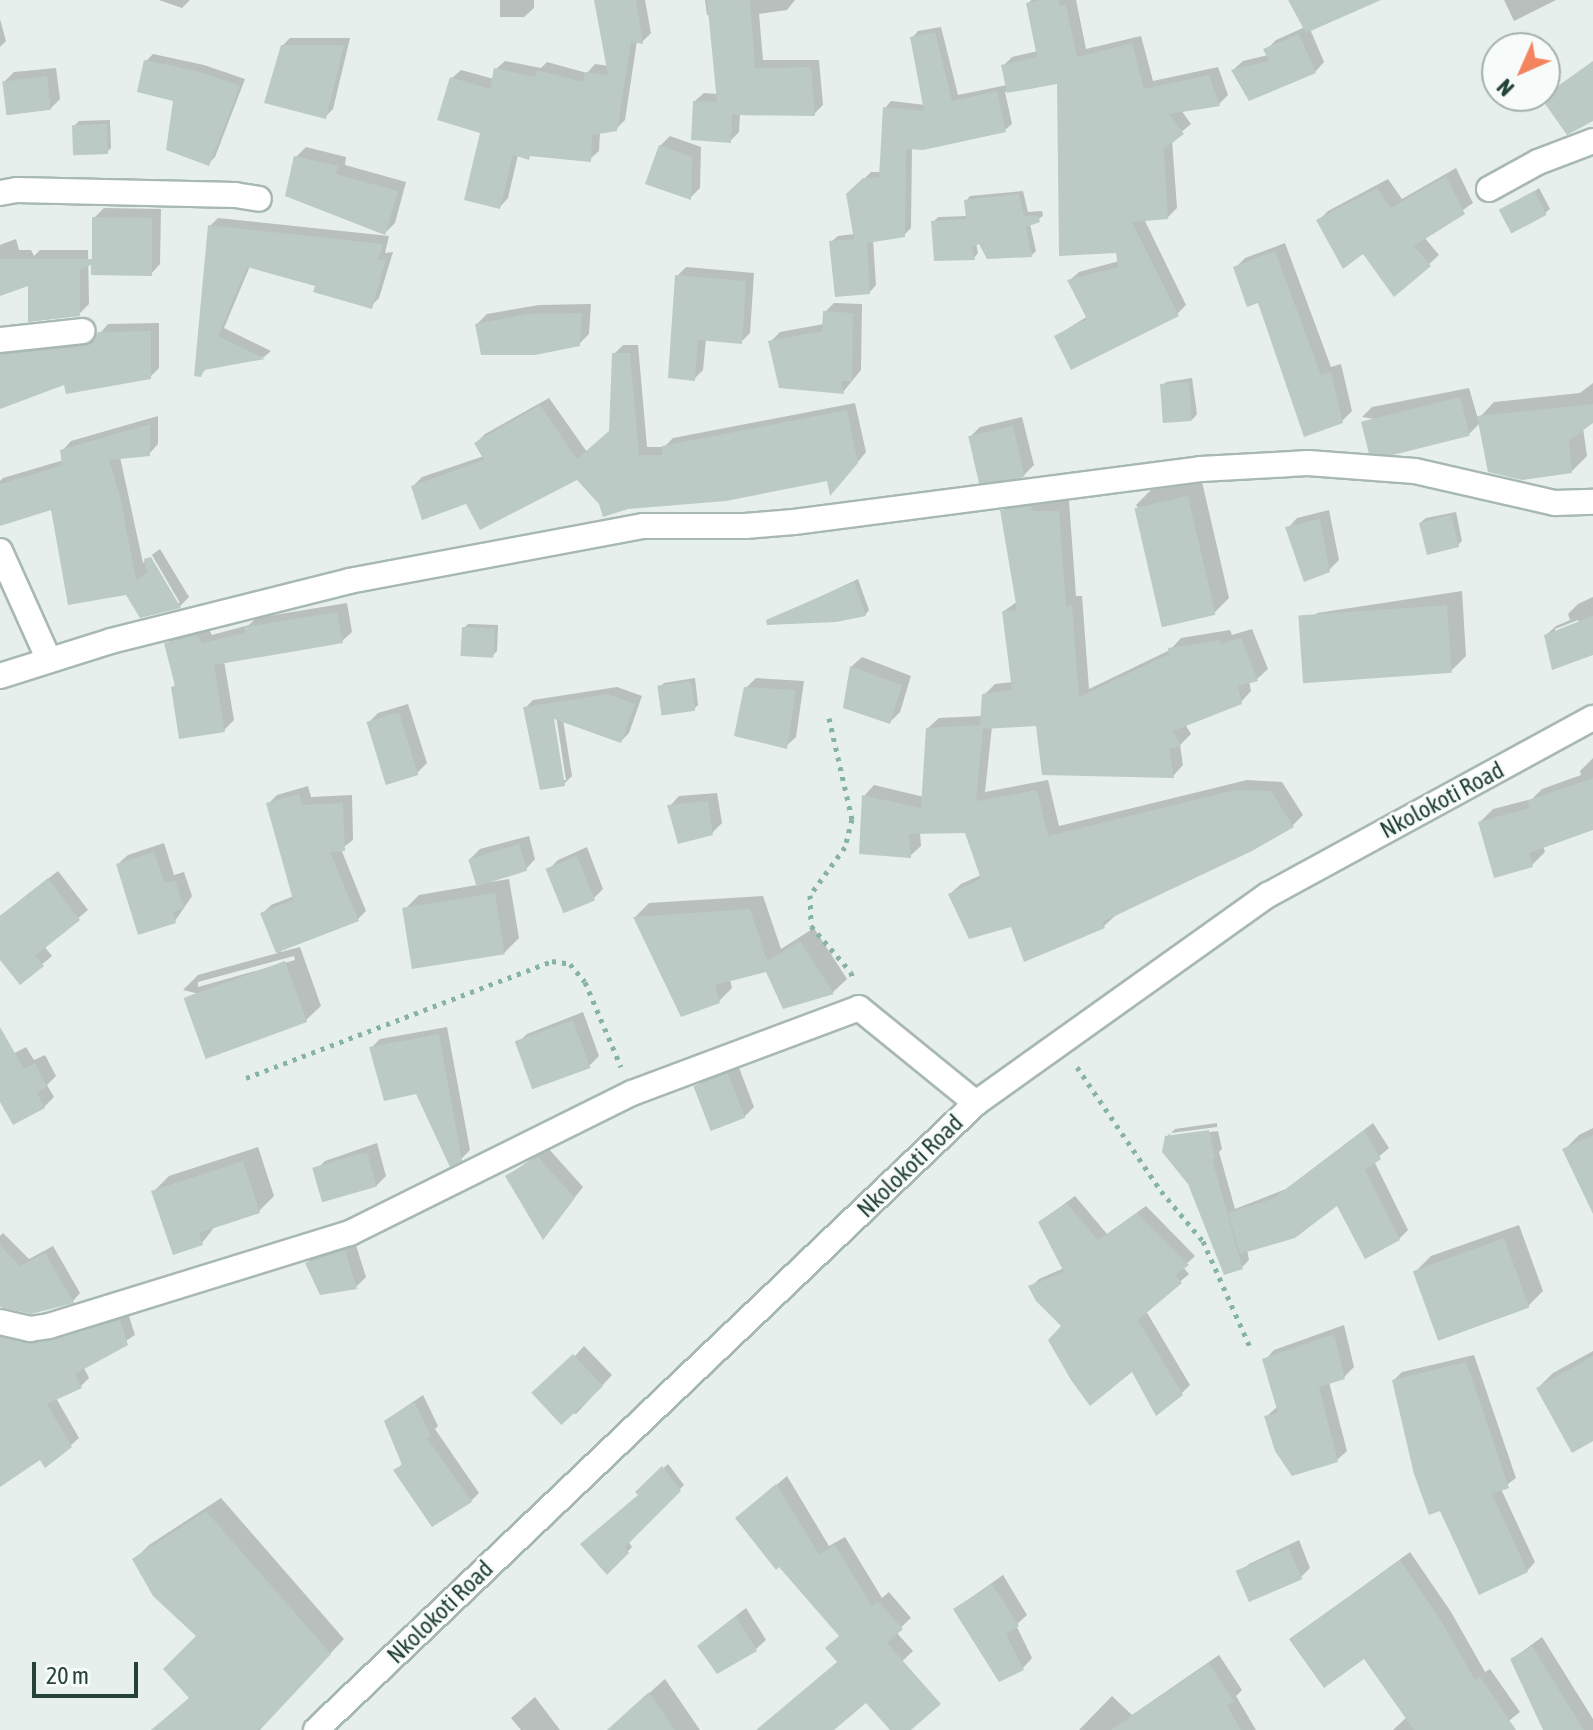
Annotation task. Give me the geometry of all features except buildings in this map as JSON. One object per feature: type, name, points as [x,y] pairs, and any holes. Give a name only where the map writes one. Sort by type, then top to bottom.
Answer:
[{"type":"street","points":[[1489,189],[1538,162],[1593,141]]},
{"type":"street","points":[[0,193],[17,190],[235,195],[259,199]]},
{"type":"street","points":[[0,340],[83,331]]},
{"type":"street","points":[[0,676],[48,658],[349,581],[643,526],[745,526],[794,522],[1201,469],[1308,463],[1415,471],[1555,503],[1593,502]]},
{"type":"street","points":[[0,551],[48,658]]},
{"type":"street","name":"Nkolokoti Road","points":[[316,1730],[976,1103],[1268,895],[1593,718]]},
{"type":"street","points":[[0,1322],[30,1329],[49,1326],[350,1233],[632,1093],[859,1008],[976,1103]]},
{"type":"path","points":[[829,718],[852,819],[845,847],[810,895],[811,926],[851,972],[859,1008]]},
{"type":"path","points":[[246,1078],[552,961],[570,964],[585,982],[632,1093]]},
{"type":"path","points":[[1061,1044],[1161,1191],[1203,1241],[1250,1347]]}]
